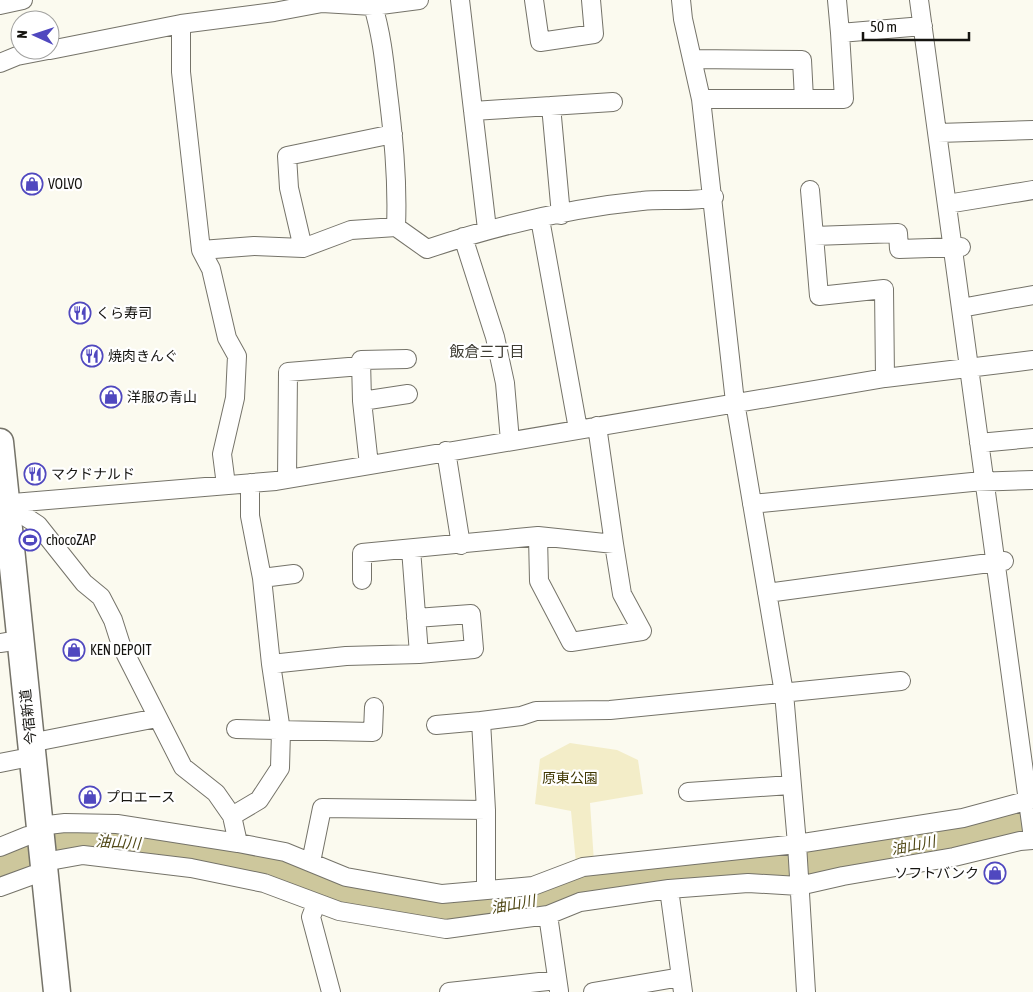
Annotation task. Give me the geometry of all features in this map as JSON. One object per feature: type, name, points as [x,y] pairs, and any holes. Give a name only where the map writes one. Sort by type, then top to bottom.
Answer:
[{"type":"highway","name":"今宿新道","points":[[0,442],[17,755]]},
{"type":"highway","name":"今宿新道","points":[[0,575],[4,643],[33,872],[42,992]]},
{"type":"highway","name":"今宿新道","points":[[33,872],[57,992]]},
{"type":"street","points":[[0,5],[23,0]]},
{"type":"street","points":[[60,48],[275,6],[322,3],[373,6],[419,0]]},
{"type":"street","points":[[460,0],[488,229]]},
{"type":"street","points":[[534,0],[540,42],[594,34],[591,0]]},
{"type":"street","points":[[681,0],[683,19],[701,98],[714,197],[735,402],[784,693],[790,785],[797,844],[806,992]]},
{"type":"street","points":[[701,98],[844,99],[837,0]]},
{"type":"street","points":[[919,0],[942,132]]},
{"type":"street","points":[[0,887],[33,872],[83,855],[191,868],[264,883],[339,911],[446,928],[548,915],[580,902],[669,889],[748,884],[799,886],[843,876],[954,857],[1033,837],[1000,562],[942,132],[929,0]]},
{"type":"street","points":[[373,6],[380,27],[393,134],[398,186],[396,227]]},
{"type":"street","points":[[181,24],[181,72],[201,250],[211,269],[227,338],[237,356],[235,398],[222,454],[226,485]]},
{"type":"street","points":[[840,33],[923,26]]},
{"type":"street","points":[[692,58],[802,60],[804,99]]},
{"type":"street","points":[[473,110],[613,102]]},
{"type":"street","points":[[550,106],[561,215]]},
{"type":"street","points":[[942,132],[1033,130]]},
{"type":"street","points":[[303,248],[289,188],[287,156],[393,134]]},
{"type":"street","points":[[810,190],[819,296],[884,289],[885,378]]},
{"type":"street","points":[[951,204],[1033,190]]},
{"type":"street","points":[[201,250],[254,246],[303,248],[350,230],[396,227],[427,249],[488,229],[561,215],[644,201],[694,202],[714,197]]},
{"type":"street","points":[[540,219],[578,429]]},
{"type":"street","points":[[814,236],[898,233],[899,249],[958,247]]},
{"type":"street","points":[[463,237],[496,337],[505,383],[510,441]]},
{"type":"street","points":[[966,307],[1033,295]]},
{"type":"street","points":[[368,465],[362,401],[361,360],[407,359]]},
{"type":"street","points":[[3,504],[287,479],[885,378],[1033,360]]},
{"type":"street","points":[[287,479],[288,372],[361,366]]},
{"type":"street","points":[[362,401],[408,394]]},
{"type":"street","points":[[538,536],[539,581],[571,642],[642,631],[622,594],[597,426]]},
{"type":"street","points":[[984,443],[1033,438]]},
{"type":"street","points":[[446,451],[461,545]]},
{"type":"street","points":[[752,504],[989,481],[1033,480]]},
{"type":"street","points":[[232,816],[259,800],[280,768],[281,731],[271,664],[262,578],[250,516],[250,483]]},
{"type":"street","points":[[3,504],[38,525],[84,583],[101,597],[114,620],[121,645],[183,767],[216,793],[232,816],[238,843]]},
{"type":"street","points":[[362,580],[362,553],[461,545],[538,536],[614,544]]},
{"type":"street","points":[[411,549],[419,654]]},
{"type":"street","points":[[767,593],[1000,562]]},
{"type":"street","points":[[1000,562],[1033,772]]},
{"type":"street","points":[[262,578],[294,574]]},
{"type":"street","points":[[271,664],[346,656],[419,654],[474,649],[471,614],[416,618]]},
{"type":"street","points":[[436,725],[521,716],[536,711],[610,710],[901,681]]},
{"type":"street","points":[[236,729],[373,732],[374,707]]},
{"type":"street","points":[[17,755],[133,721],[157,718]]},
{"type":"street","points":[[481,720],[486,810],[486,890]]},
{"type":"street","points":[[688,792],[790,785]]},
{"type":"street","points":[[0,847],[28,834],[65,823],[117,824],[285,852],[346,876],[442,894],[533,886],[583,867],[797,844],[963,818],[1030,802]]},
{"type":"street","points":[[311,862],[322,808],[486,810]]},
{"type":"street","points":[[593,992],[682,984],[669,889]]},
{"type":"street","points":[[316,904],[311,917],[331,992]]},
{"type":"street","points":[[449,992],[558,986],[548,915]]},
{"type":"green space","name":"原東公園","points":[[570,743],[617,750],[638,760],[643,794],[590,803],[594,862],[576,863],[571,811],[535,804],[540,759]]},
{"type":"waterway","name":"油山川","points":[[0,865],[60,841],[127,839],[204,857],[264,867],[342,894],[435,911],[488,909],[546,898],[590,884],[671,872],[816,863],[1033,823]]},
{"type":"place","name":"VOLVO","points":[[32,184]]},
{"type":"place","name":"くら寿司","points":[[80,313]]},
{"type":"place","name":"焼肉きんぐ","points":[[92,356]]},
{"type":"place","name":"洋服の青山","points":[[111,397]]},
{"type":"place","name":"マクドナルド","points":[[35,474]]},
{"type":"place","name":"chocoZAP","points":[[30,540]]},
{"type":"place","name":"KEN DEPOIT","points":[[74,650]]},
{"type":"place","name":"プロエース","points":[[90,797]]},
{"type":"place","name":"ソフトバンク","points":[[995,873]]},
{"type":"district","name":"飯倉三丁目","points":[[487,351]]}]
